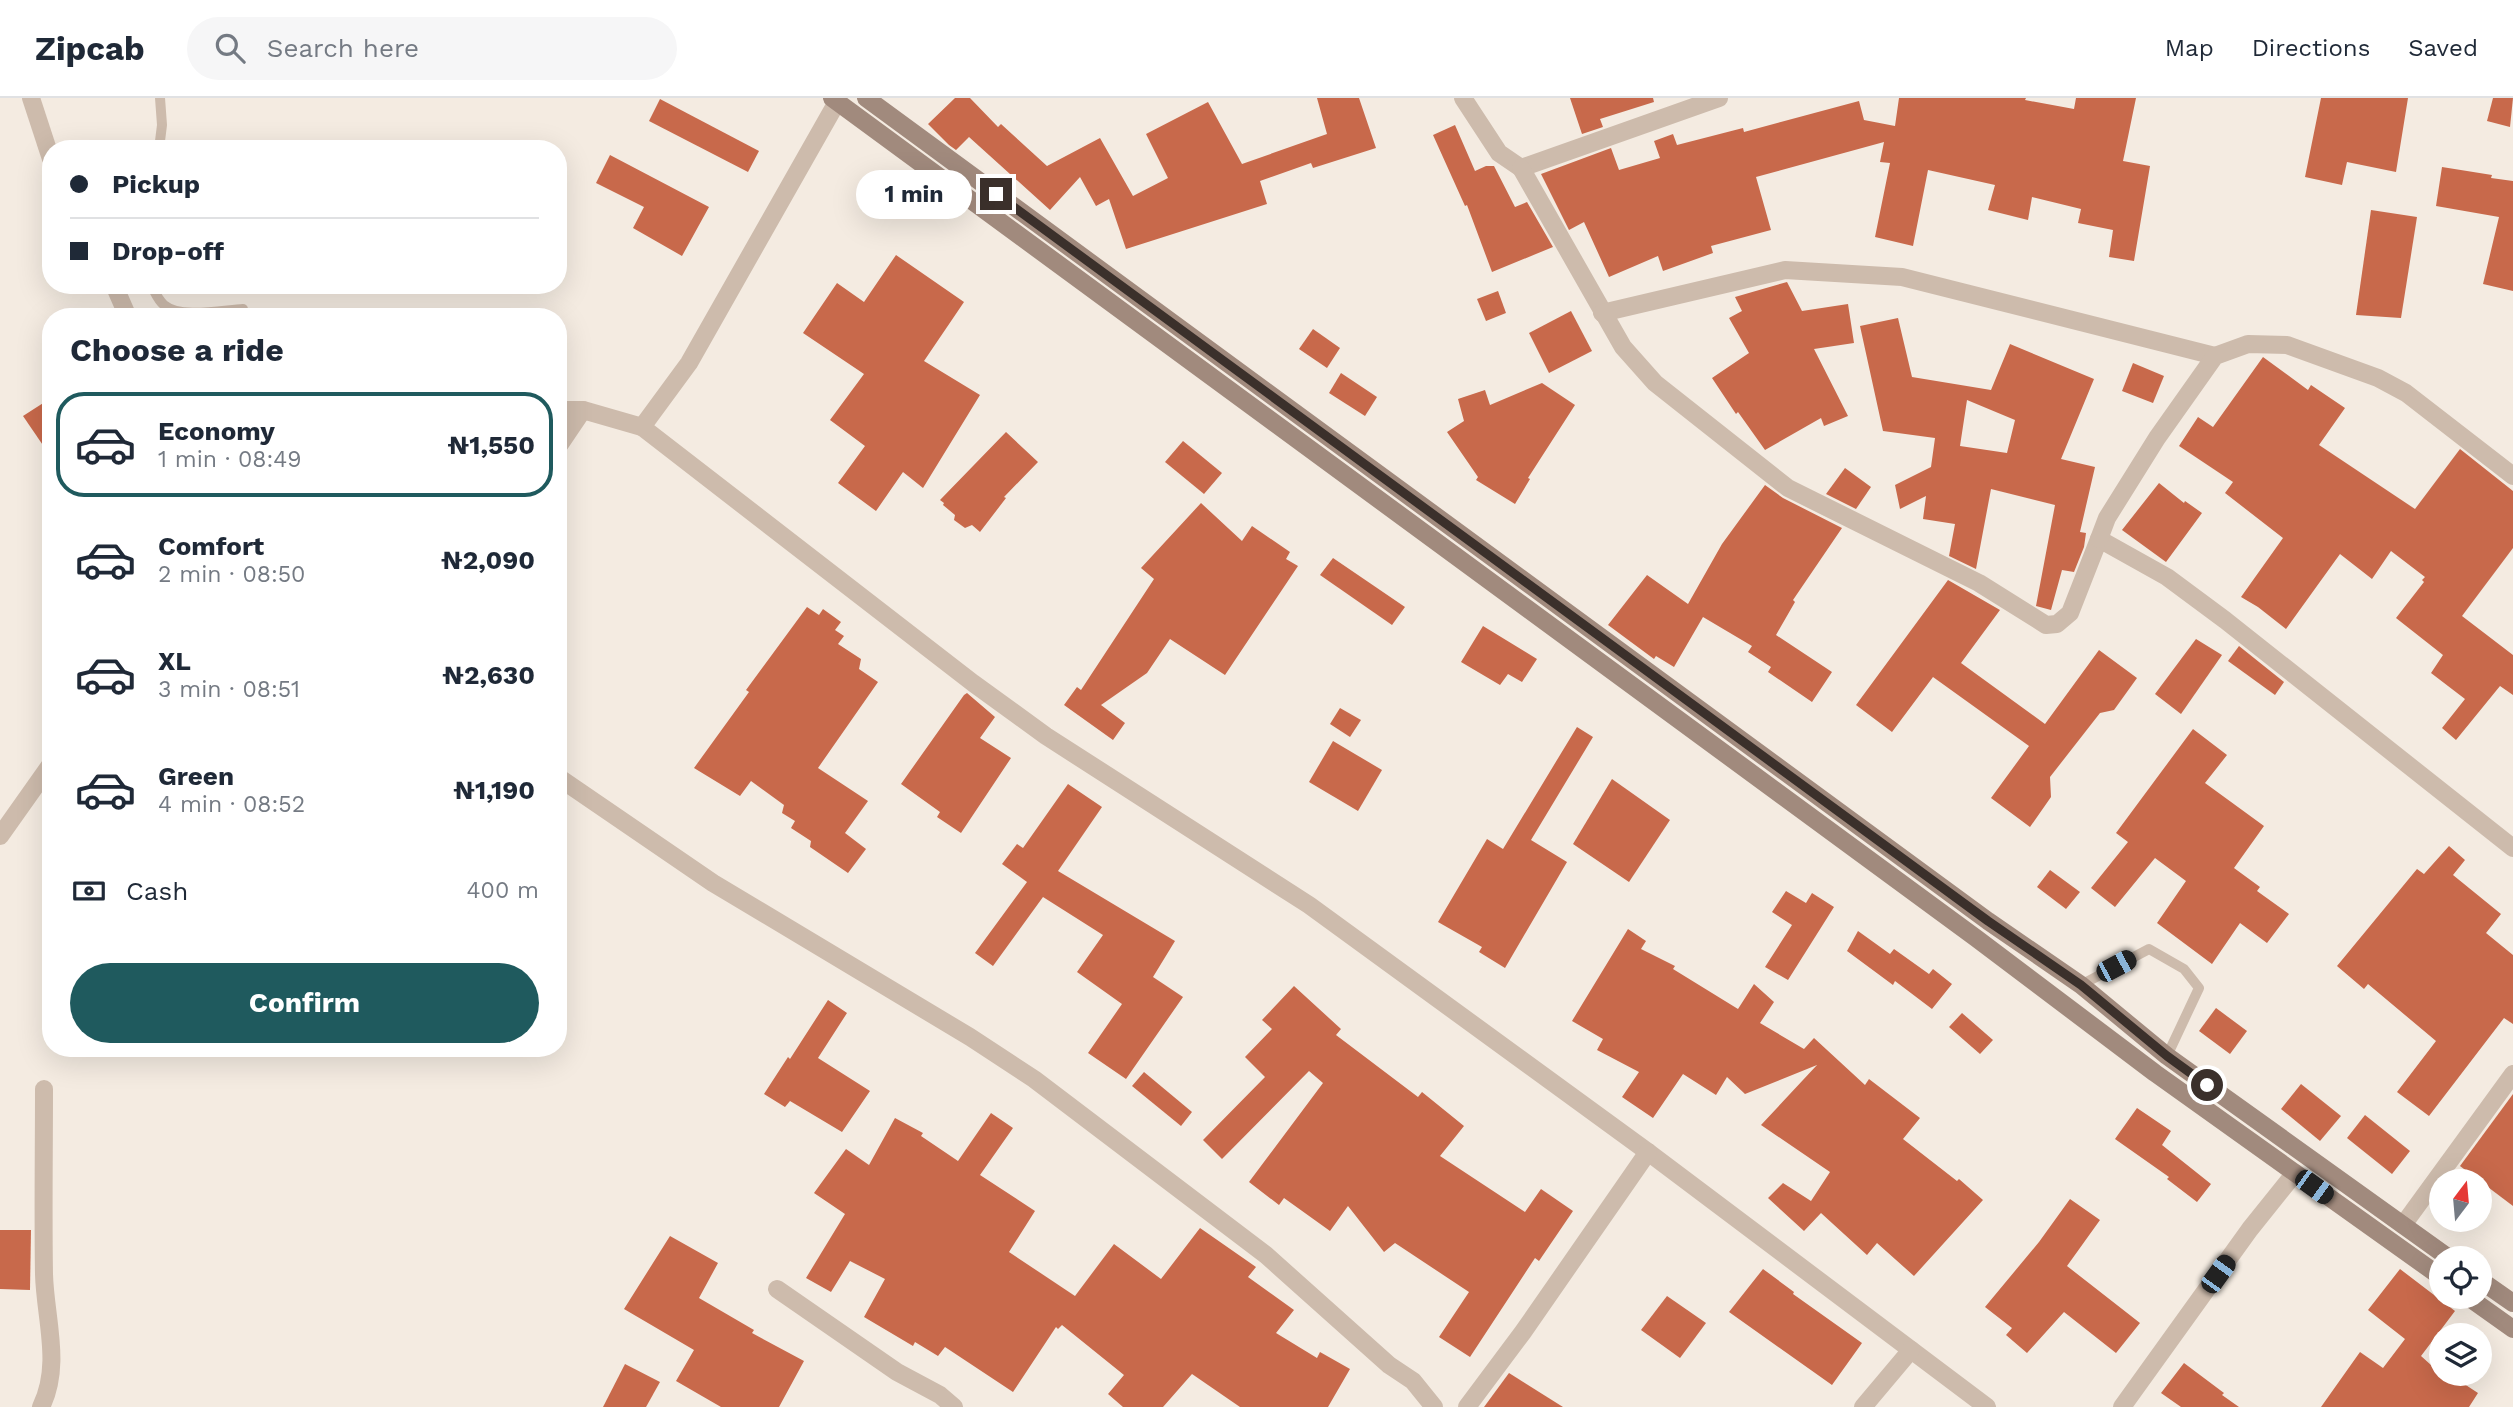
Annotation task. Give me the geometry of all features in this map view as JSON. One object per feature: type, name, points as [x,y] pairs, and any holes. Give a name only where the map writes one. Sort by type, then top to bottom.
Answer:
[{"type":"main road","points":[[866,98],[1988,921],[2081,985],[2167,1056],[2432,1246]]},
{"type":"main road","points":[[835,100],[1987,946],[2155,1073],[2429,1269]]},
{"type":"main road","points":[[1511,597],[1524,581]]},
{"type":"main road","points":[[2492,1289],[2513,1304]]},
{"type":"main road","points":[[2485,1309],[2513,1329]]},
{"type":"street","points":[[31,98],[45,140]]},
{"type":"street","points":[[1463,98],[1499,153],[1521,168],[1602,313],[1623,346],[1655,383],[1788,488],[1979,583],[2046,625],[2057,624],[2070,613],[2107,518],[2157,438],[2214,356]]},
{"type":"street","points":[[1521,168],[1719,98]]},
{"type":"street","points":[[642,428],[689,363],[835,100]]},
{"type":"street","points":[[1602,313],[1785,270],[1902,277],[2214,356],[2248,344],[2287,345],[2378,378],[2406,393],[2513,476]]},
{"type":"street","points":[[567,410],[583,410],[642,428],[973,683],[1046,736],[1309,905],[1648,1152],[1987,1407]]},
{"type":"street","points":[[567,434],[583,410]]},
{"type":"street","points":[[2099,539],[2167,578],[2225,620],[2513,848]]},
{"type":"street","points":[[0,836],[42,777]]},
{"type":"street","points":[[567,782],[713,883],[970,1037],[1034,1079],[1266,1255],[1389,1366],[1413,1381],[1434,1407]]},
{"type":"street","points":[[2403,1225],[2513,1074]]},
{"type":"street","points":[[41,1407],[50,1383],[53,1360],[45,1304],[44,1089]]},
{"type":"street","points":[[1467,1407],[1523,1332],[1648,1152]]},
{"type":"street","points":[[2122,1407],[2250,1229],[2295,1173]]},
{"type":"street","points":[[777,1289],[897,1372],[940,1395],[954,1407]]},
{"type":"street","points":[[1863,1407],[1911,1350]]},
{"type":"lane","points":[[160,98],[160,140]]},
{"type":"lane","points":[[156,294],[167,308]]},
{"type":"lane","points":[[2081,985],[2149,949],[2184,969],[2199,988],[2167,1056]]},
{"type":"building","points":[[955,98],[970,98],[998,127],[1001,124],[1047,166],[1100,138],[1133,196],[1168,178],[1146,134],[1208,102],[1242,164],[1327,134],[1317,98],[1359,98],[1376,148],[1313,168],[1311,163],[1260,181],[1267,204],[1126,249],[1109,199],[1096,206],[1080,177],[1050,210],[969,137],[956,150],[949,145],[928,124]]},
{"type":"building","points":[[1570,98],[1653,98],[1654,102],[1600,119],[1603,127],[1582,134]]},
{"type":"building","points":[[1899,98],[2026,98],[2025,100],[2074,109],[2076,98],[2136,98],[2123,161],[2150,166],[2134,261],[2109,257],[2113,230],[2078,223],[2081,209],[2032,197],[2028,220],[1988,210],[1995,185],[1928,170],[1913,246],[1875,237],[1890,163],[1880,162],[1884,142],[1756,177],[1771,230],[1711,246],[1713,253],[1663,271],[1658,256],[1609,277],[1584,222],[1569,230],[1541,174],[1611,148],[1619,170],[1660,158],[1654,141],[1673,134],[1677,145],[1743,128],[1744,132],[1859,101],[1864,120],[1895,126]]},
{"type":"building","points":[[2321,98],[2408,98],[2396,172],[2347,162],[2342,185],[2305,177]]},
{"type":"building","points":[[2493,98],[2513,98],[2510,127],[2487,121]]},
{"type":"building","points":[[660,99],[759,151],[748,172],[649,121]]},
{"type":"building","points":[[1455,125],[1475,171],[1494,166],[1515,207],[1527,202],[1553,247],[1492,272],[1467,205],[1465,206],[1433,135]]},
{"type":"building","points":[[610,155],[709,207],[682,256],[633,228],[644,207],[596,183]]},
{"type":"building","points":[[2442,167],[2513,181],[2513,291],[2483,284],[2499,217],[2436,206]]},
{"type":"building","points":[[2371,210],[2417,217],[2401,318],[2356,315]]},
{"type":"building","points":[[896,255],[964,302],[924,361],[980,395],[923,488],[903,472],[876,511],[838,483],[865,446],[830,420],[864,374],[803,333],[837,283],[864,302]]},
{"type":"building","points":[[1787,282],[1802,311],[1848,304],[1854,343],[1814,349],[1848,416],[1824,426],[1821,418],[1765,450],[1712,378],[1749,353],[1729,318],[1742,311],[1735,297]]},
{"type":"building","points":[[1498,291],[1506,313],[1486,321],[1477,299]]},
{"type":"building","points":[[1571,311],[1592,351],[1549,373],[1529,333]]},
{"type":"building","points":[[1898,318],[1912,377],[1991,390],[2010,344],[2094,379],[2061,459],[2095,467],[2080,532],[2086,533],[2084,547],[2074,572],[2062,570],[2051,610],[2036,606],[2055,505],[1991,489],[1976,569],[1949,556],[1955,524],[1923,519],[1926,496],[1900,509],[1895,485],[1931,467],[1935,438],[1883,431],[1860,326]],"holes":[[[1967,400],[2015,420],[2007,453],[1960,446]]]},
{"type":"building","points":[[1313,329],[1340,348],[1327,368],[1299,349]]},
{"type":"building","points":[[2263,357],[2308,390],[2311,385],[2345,408],[2319,445],[2415,509],[2460,449],[2513,491],[2513,548],[2462,616],[2513,655],[2513,695],[2500,686],[2456,740],[2442,728],[2465,699],[2431,673],[2443,655],[2396,618],[2425,577],[2391,551],[2372,579],[2340,554],[2286,629],[2241,597],[2283,538],[2225,493],[2233,482],[2179,446],[2198,417],[2213,427]]},
{"type":"building","points":[[2133,363],[2164,376],[2153,403],[2122,391]]},
{"type":"building","points":[[1341,373],[1377,397],[1365,416],[1329,393]]},
{"type":"building","points":[[1542,383],[1575,405],[1528,478],[1530,479],[1515,504],[1476,480],[1478,477],[1447,432],[1464,421],[1458,399],[1485,390],[1490,405]]},
{"type":"building","points":[[42,404],[42,444],[23,416]]},
{"type":"building","points":[[1006,432],[1038,462],[1004,497],[1006,498],[980,532],[972,525],[965,528],[954,520],[955,515],[940,500]]},
{"type":"building","points":[[1183,441],[1222,473],[1204,494],[1165,462]]},
{"type":"building","points":[[1845,468],[1871,487],[1856,509],[1826,494]]},
{"type":"building","points":[[2159,483],[2202,513],[2166,562],[2122,530]]},
{"type":"building","points":[[1765,485],[1783,498],[1842,528],[1793,600],[1795,602],[1776,635],[1832,672],[1812,702],[1768,672],[1771,667],[1748,652],[1752,646],[1703,617],[1674,667],[1656,656],[1654,659],[1608,625],[1647,575],[1688,604],[1722,544]]},
{"type":"building","points":[[1201,503],[1242,541],[1252,526],[1290,552],[1286,559],[1298,566],[1225,675],[1170,639],[1147,673],[1101,705],[1125,723],[1113,740],[1064,705],[1077,687],[1081,690],[1154,579],[1141,568]]},
{"type":"building","points":[[1333,558],[1405,607],[1392,625],[1320,575]]},
{"type":"building","points":[[1948,580],[2000,610],[1961,663],[2045,724],[2099,650],[2137,678],[2114,710],[2100,713],[2050,777],[2051,797],[2030,827],[1991,798],[2029,746],[1933,677],[1892,732],[1856,705]]},
{"type":"building","points":[[807,607],[819,615],[823,609],[841,622],[835,630],[844,636],[838,644],[861,659],[859,669],[878,682],[818,768],[868,801],[845,833],[866,849],[848,873],[810,847],[811,841],[791,828],[795,821],[782,813],[784,805],[751,781],[740,796],[694,768],[749,692],[746,690]]},
{"type":"building","points":[[1483,626],[1537,659],[1522,682],[1508,674],[1500,685],[1461,662]]},
{"type":"building","points":[[2196,639],[2222,655],[2181,714],[2155,694]]},
{"type":"building","points":[[2239,646],[2284,682],[2275,695],[2228,661]]},
{"type":"building","points":[[967,693],[995,717],[980,738],[1011,758],[961,833],[937,817],[940,812],[901,784]]},
{"type":"building","points":[[1340,708],[1361,720],[1350,737],[1330,724]]},
{"type":"building","points":[[1577,727],[1593,737],[1531,840],[1567,862],[1505,968],[1479,952],[1482,947],[1438,922],[1487,839],[1503,849]]},
{"type":"building","points":[[2193,729],[2227,755],[2205,783],[2264,826],[2234,868],[2260,887],[2257,891],[2289,914],[2267,943],[2240,923],[2212,964],[2157,923],[2186,881],[2155,858],[2115,907],[2091,888],[2128,842],[2116,833]]},
{"type":"building","points":[[1333,741],[1382,770],[1358,811],[1309,782]]},
{"type":"building","points":[[1612,779],[1670,820],[1629,882],[1573,844]]},
{"type":"building","points":[[1068,784],[1102,807],[1058,871],[1175,941],[1153,977],[1183,997],[1126,1079],[1088,1053],[1122,1004],[1077,972],[1103,935],[1043,897],[993,966],[975,953],[1027,882],[1002,864],[1017,844],[1023,848]]},
{"type":"building","points":[[2449,846],[2465,860],[2453,875],[2501,914],[2486,933],[2513,955],[2513,1024],[2504,1018],[2429,1116],[2397,1092],[2436,1041],[2368,984],[2364,989],[2337,966],[2417,869],[2424,874]]},
{"type":"building","points":[[2050,870],[2080,892],[2066,909],[2037,887]]},
{"type":"building","points":[[1786,891],[1806,903],[1812,893],[1834,907],[1788,980],[1765,967],[1792,925],[1772,912]]},
{"type":"building","points":[[1628,929],[1646,941],[1641,949],[1675,966],[1673,969],[1738,1009],[1754,984],[1774,1002],[1760,1023],[1804,1049],[1814,1038],[1865,1085],[1869,1079],[1920,1118],[1903,1139],[1957,1181],[1959,1179],[1983,1200],[1914,1276],[1877,1243],[1867,1255],[1821,1213],[1804,1231],[1768,1198],[1783,1183],[1811,1201],[1830,1172],[1761,1125],[1817,1065],[1745,1094],[1727,1077],[1716,1095],[1683,1074],[1653,1118],[1622,1097],[1639,1072],[1597,1050],[1603,1039],[1572,1021]]},
{"type":"building","points":[[1858,931],[1890,954],[1894,949],[1929,974],[1933,969],[1952,984],[1932,1009],[1895,981],[1893,985],[1847,951]]},
{"type":"building","points":[[1294,986],[1341,1029],[1336,1035],[1418,1097],[1422,1092],[1464,1126],[1440,1156],[1525,1212],[1541,1189],[1573,1211],[1539,1261],[1535,1258],[1470,1357],[1439,1337],[1469,1292],[1395,1243],[1384,1252],[1348,1206],[1330,1231],[1284,1198],[1279,1205],[1249,1182],[1323,1083],[1309,1071],[1222,1159],[1203,1140],[1265,1077],[1245,1057],[1272,1029],[1262,1020]]},
{"type":"building","points":[[828,1000],[847,1013],[818,1058],[870,1091],[842,1132],[790,1101],[785,1107],[764,1094]]},
{"type":"building","points":[[2216,1008],[2247,1031],[2230,1054],[2199,1031]]},
{"type":"building","points":[[1962,1013],[1993,1040],[1980,1054],[1949,1027]]},
{"type":"building","points":[[1144,1072],[1192,1112],[1181,1126],[1132,1086]]},
{"type":"building","points":[[2301,1084],[2341,1116],[2320,1141],[2281,1109]]},
{"type":"building","points":[[2513,1094],[2513,1206],[2492,1190],[2492,1169],[2464,1169],[2460,1166]]},
{"type":"building","points":[[2137,1108],[2171,1131],[2162,1145],[2211,1184],[2197,1202],[2167,1179],[2169,1177],[2115,1139]]},
{"type":"building","points":[[991,1113],[1013,1128],[980,1175],[1035,1211],[1009,1252],[1075,1296],[1114,1244],[1161,1279],[1200,1228],[1256,1267],[1248,1277],[1294,1310],[1276,1333],[1317,1358],[1320,1352],[1350,1369],[1328,1407],[1240,1407],[1192,1374],[1163,1407],[1123,1407],[1108,1394],[1124,1375],[1062,1325],[1058,1329],[1056,1327],[1013,1392],[945,1347],[938,1356],[915,1342],[913,1346],[864,1317],[885,1279],[850,1261],[831,1292],[806,1278],[845,1214],[814,1193],[846,1149],[869,1165],[895,1118],[923,1133],[921,1136],[958,1161]]},
{"type":"building","points":[[2365,1115],[2410,1151],[2392,1174],[2347,1138]]},
{"type":"building","points":[[2070,1199],[2100,1220],[2067,1266],[2140,1323],[2116,1353],[2064,1312],[2027,1353],[2006,1335],[2012,1328],[1985,1307],[2039,1242]]},
{"type":"building","points":[[0,1230],[31,1230],[30,1290],[0,1289]]},
{"type":"building","points":[[670,1236],[718,1263],[699,1298],[754,1330],[752,1333],[804,1361],[779,1407],[721,1407],[676,1381],[694,1350],[624,1309]]},
{"type":"building","points":[[1763,1269],[1862,1343],[1832,1385],[1729,1312]]},
{"type":"building","points":[[2400,1269],[2429,1291],[2429,1309],[2455,1311],[2446,1323],[2429,1323],[2429,1345],[2421,1356],[2429,1363],[2429,1386],[2467,1386],[2478,1393],[2469,1407],[2321,1407],[2360,1352],[2383,1368],[2405,1339],[2368,1310]]},
{"type":"building","points":[[1667,1296],[1706,1323],[1680,1358],[1641,1330]]},
{"type":"building","points":[[2184,1363],[2239,1407],[2181,1407],[2161,1393]]},
{"type":"building","points":[[625,1364],[660,1382],[646,1407],[603,1407]]},
{"type":"building","points":[[1509,1373],[1563,1407],[1484,1407]]},
{"type":"route","points":[[996,194],[1988,921],[2081,985],[2167,1056],[2207,1085]]}]
